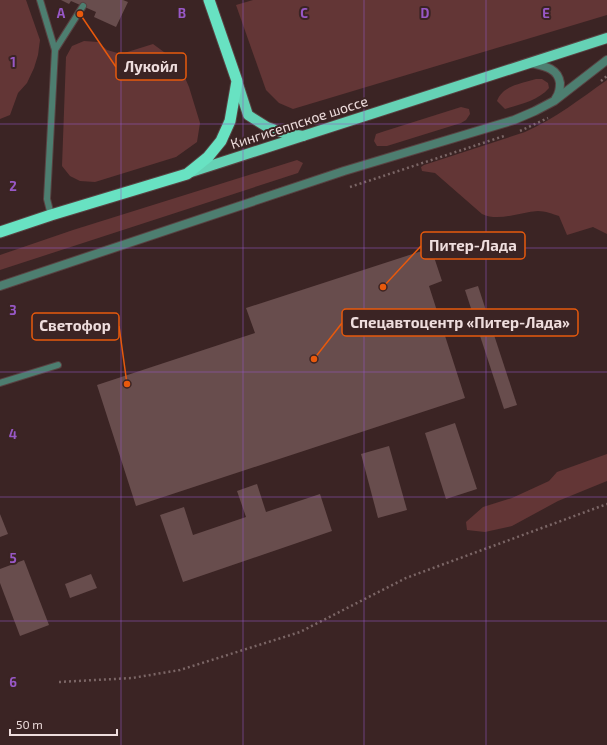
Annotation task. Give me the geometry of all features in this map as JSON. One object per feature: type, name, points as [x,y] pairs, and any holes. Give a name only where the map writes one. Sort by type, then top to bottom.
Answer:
[{"type":"highway","points":[[187,174],[208,157],[221,141],[230,121],[237,81],[209,0]]},
{"type":"highway","name":"Кингисеппское шоссе","points":[[0,232],[187,174]]},
{"type":"main road","name":"Кингисеппское шоссе","points":[[187,174],[607,38]]},
{"type":"main road","points":[[237,81],[248,115],[266,127],[284,133],[305,137]]},
{"type":"street","points":[[0,286],[344,172],[514,120],[534,112],[554,101],[607,60]]},
{"type":"street","points":[[531,63],[546,66],[556,72],[560,86],[559,94],[554,101]]},
{"type":"lane","points":[[40,0],[55,50],[47,192],[47,199],[52,215]]},
{"type":"lane","points":[[55,50],[83,6]]},
{"type":"lane","points":[[0,383],[58,365]]},
{"type":"path","points":[[350,187],[406,168]]},
{"type":"path","points":[[59,682],[132,678],[180,670],[300,632],[406,578],[607,504]]},
{"type":"shaded area","points":[[0,0],[26,0],[40,40],[38,55],[27,83],[18,93],[10,115],[0,119]]},
{"type":"shaded area","points":[[253,0],[607,0],[607,15],[293,109],[279,103],[266,90],[236,5]]},
{"type":"shaded area","points":[[84,41],[98,42],[107,50],[121,54],[153,44],[168,55],[182,71],[189,87],[200,123],[197,142],[176,157],[95,182],[80,181],[70,176],[62,166],[66,57],[72,46]]},
{"type":"shaded area","points":[[536,79],[542,79],[548,83],[549,88],[540,96],[528,102],[505,109],[497,101],[508,88]]},
{"type":"shaded area","points":[[607,80],[607,234],[593,227],[567,235],[559,216],[538,211],[502,217],[482,214],[435,173],[422,171],[421,167],[424,165],[525,132],[536,127],[568,108]]},
{"type":"shaded area","points":[[461,107],[469,109],[470,114],[466,120],[461,123],[387,146],[377,146],[374,141],[376,134]]},
{"type":"shaded area","points":[[297,160],[303,163],[298,173],[0,270],[0,255],[73,230]]},
{"type":"shaded area","points":[[607,454],[607,481],[558,501],[512,526],[485,532],[467,530],[466,522],[483,507],[512,498],[549,481],[557,472]]},
{"type":"building","points":[[61,0],[123,0],[128,2],[116,27],[94,17],[96,12],[71,1],[69,4]]},
{"type":"building","points":[[431,248],[442,281],[429,286],[465,398],[136,506],[97,385],[255,333],[246,308]]},
{"type":"building","points":[[478,286],[517,405],[504,409],[465,290]]},
{"type":"building","points":[[455,423],[477,489],[446,499],[425,433]]},
{"type":"building","points":[[389,446],[407,510],[378,518],[361,454]]},
{"type":"building","points":[[257,484],[266,512],[320,494],[332,531],[183,582],[160,515],[184,507],[193,535],[246,517],[237,491]]},
{"type":"building","points":[[0,514],[8,534],[0,537]]},
{"type":"building","points":[[24,560],[49,625],[20,636],[0,583],[0,569]]},
{"type":"building","points":[[91,574],[97,588],[70,598],[65,584]]},
{"type":"place","name":"Лукойл","points":[[80,14]]},
{"type":"place","name":"Питер-Лада","points":[[383,287]]},
{"type":"place","name":"Спецавтоцентр «Питер-Лада»","points":[[314,359]]},
{"type":"place","name":"Светофор","points":[[127,384]]}]
